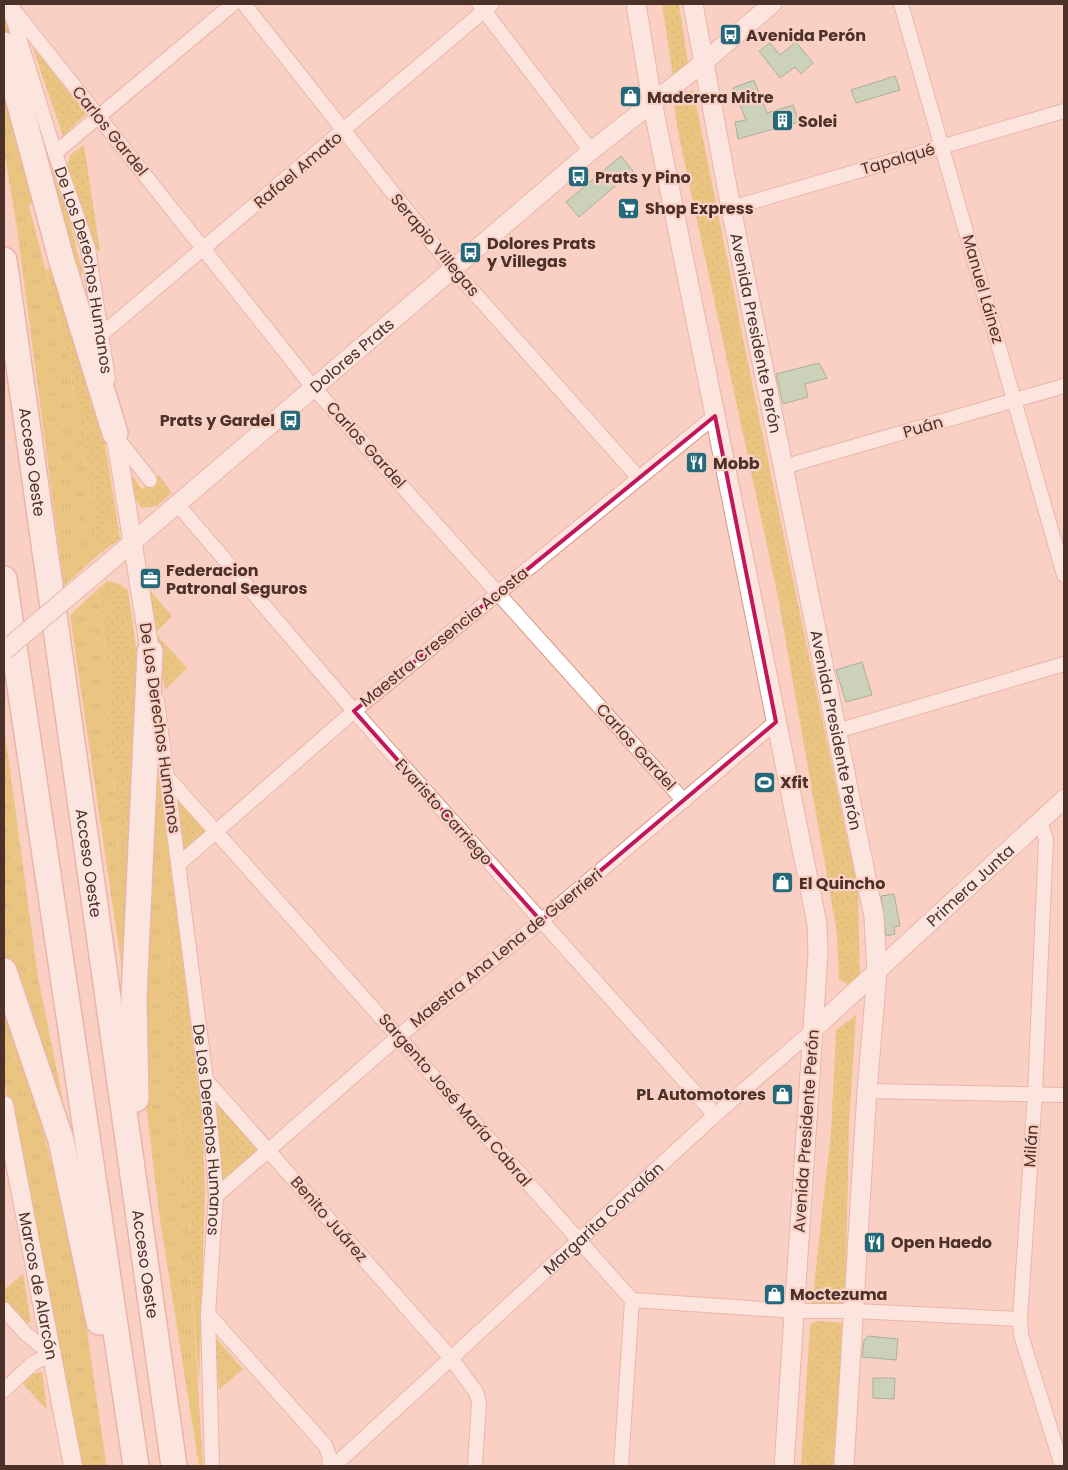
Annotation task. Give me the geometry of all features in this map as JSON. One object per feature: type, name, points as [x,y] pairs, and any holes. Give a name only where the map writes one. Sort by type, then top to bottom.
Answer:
[{"type":"highway","points":[[4,45],[61,258],[116,436]]},
{"type":"highway","name":"Acceso Oeste","points":[[4,260],[174,1466]]},
{"type":"highway","points":[[4,579],[134,1466]]},
{"type":"highway","points":[[141,1236],[134,997],[150,652]]},
{"type":"highway","points":[[4,971],[61,1140],[88,1271],[134,1466]]},
{"type":"main road","name":"Avenida Presidente Perón","points":[[636,4],[652,101],[816,915],[818,953],[784,1466]]},
{"type":"main road","name":"Avenida Presidente Perón","points":[[694,4],[703,63],[782,468],[871,894],[877,973],[867,1091],[844,1466]]},
{"type":"street","name":"Carlos Gardel","points":[[9,4],[313,387],[684,801]]},
{"type":"street","name":"De Los Derechos Humanos","points":[[9,4],[55,153],[88,248],[169,779],[206,1080],[216,1196],[208,1314],[212,1466]]},
{"type":"street","points":[[55,153],[233,4]]},
{"type":"street","name":"Serapio Villegas","points":[[244,4],[343,132],[453,269],[638,477]]},
{"type":"street","name":"Dolores Prats","points":[[4,651],[178,505],[313,387],[591,151],[652,101],[703,63],[772,4]]},
{"type":"street","name":"Manuel Láinez","points":[[901,4],[1064,575]]},
{"type":"street","points":[[485,6],[591,151]]},
{"type":"street","name":"Rafael Amato","points":[[102,334],[343,132],[485,6]]},
{"type":"street","name":"Tapalqué","points":[[731,208],[1064,111]]},
{"type":"street","name":"Puán","points":[[782,468],[1064,386]]},
{"type":"street","name":"Maestra Cresencia Acosta","points":[[180,864],[354,711],[715,416]]},
{"type":"street","points":[[116,436],[150,480]]},
{"type":"street","name":"Evaristo Carriego","points":[[178,505],[354,711],[715,1115]]},
{"type":"street","points":[[838,731],[1064,664]]},
{"type":"street","name":"Maestra Ana Lena de Guerrieri","points":[[216,1196],[399,1036],[684,801],[776,722]]},
{"type":"street","name":"Sargento José María Cabral","points":[[169,779],[632,1300]]},
{"type":"street","name":"Primera Junta","points":[[877,973],[1064,799]]},
{"type":"street","name":"Milán","points":[[1040,822],[1046,838],[1035,1093],[1020,1319],[1021,1334],[1062,1465]]},
{"type":"street","name":"Margarita Corvalán","points":[[332,1466],[715,1115],[877,973]]},
{"type":"street","name":"Benito Juárez","points":[[206,1080],[451,1358],[476,1392],[479,1402],[475,1466]]},
{"type":"street","points":[[867,1091],[1064,1095]]},
{"type":"street","name":"Marcos de Alarcón","points":[[4,1105],[73,1466]]},
{"type":"street","points":[[621,1466],[632,1300],[795,1311],[855,1311],[1020,1319]]},
{"type":"street","points":[[4,1309],[25,1333],[51,1354],[32,1364],[4,1390]]},
{"type":"street","points":[[208,1314],[325,1445],[332,1466]]},
{"type":"highlighted area","points":[[715,416],[776,722],[541,921],[354,711]]},
{"type":"green space","points":[[662,4],[679,4],[688,64],[673,76]]},
{"type":"green space","points":[[4,11],[30,109],[69,218],[83,274],[80,275],[50,198],[20,95],[4,33]]},
{"type":"green space","points":[[32,46],[86,114],[63,136]]},
{"type":"green space","points":[[4,77],[39,199],[29,206],[67,353],[99,554],[64,586],[17,229],[4,150]]},
{"type":"green space","points":[[693,89],[760,422],[858,890],[860,976],[850,985],[839,980],[837,933],[778,597],[678,132],[674,104]]},
{"type":"green space","points":[[84,145],[100,251],[92,247],[67,168],[70,155]]},
{"type":"green space","points":[[52,268],[104,437],[120,539],[99,554],[67,353],[46,270]]},
{"type":"green space","points":[[128,470],[142,489],[159,475],[172,493],[157,506],[141,508],[133,496]]},
{"type":"green space","points":[[107,581],[119,584],[128,590],[138,660],[136,845],[120,867],[102,607],[96,591]]},
{"type":"green space","points":[[148,588],[172,616],[155,633]]},
{"type":"green space","points":[[96,591],[102,607],[120,866],[136,845],[124,983],[70,615]]},
{"type":"green space","points":[[156,634],[187,668],[165,690]]},
{"type":"green space","points":[[152,722],[175,898],[170,901],[168,953],[172,1044],[190,1234],[203,1466],[199,1466],[160,1220],[143,1080]]},
{"type":"green space","points":[[4,725],[38,977],[71,1141],[4,953]]},
{"type":"green space","points":[[175,792],[210,832],[183,857]]},
{"type":"green space","points":[[175,898],[202,1118],[205,1191],[199,1384],[190,1234],[172,1044],[168,953],[170,901]]},
{"type":"green space","points":[[4,1004],[27,1075],[66,1220],[81,1293],[107,1466],[77,1466],[4,1080]]},
{"type":"green space","points":[[856,1015],[849,1126],[845,1308],[812,1304],[831,1132],[836,1030]]},
{"type":"green space","points":[[217,1104],[262,1151],[221,1190]]},
{"type":"green space","points":[[23,1274],[31,1322],[23,1324],[4,1302],[4,1290]]},
{"type":"green space","points":[[817,1321],[844,1323],[833,1466],[801,1466],[810,1325]]},
{"type":"green space","points":[[215,1337],[243,1369],[219,1390]]},
{"type":"green space","points":[[42,1372],[47,1410],[22,1383],[31,1374]]},
{"type":"building","points":[[796,42],[813,63],[801,74],[795,67],[780,78],[759,51],[770,43],[780,55]]},
{"type":"building","points":[[895,76],[900,90],[856,103],[851,90]]},
{"type":"building","points":[[754,80],[767,113],[793,105],[799,122],[738,139],[735,122],[746,120],[733,88]]},
{"type":"building","points":[[621,156],[633,171],[579,217],[566,202]]},
{"type":"building","points":[[819,363],[827,378],[805,384],[808,397],[783,404],[776,374]]},
{"type":"building","points":[[862,662],[872,695],[846,702],[836,670]]},
{"type":"building","points":[[894,894],[900,926],[894,927],[895,934],[886,936],[881,896]]},
{"type":"building","points":[[868,1336],[898,1339],[896,1360],[862,1357],[864,1340]]},
{"type":"building","points":[[873,1378],[895,1378],[894,1399],[873,1398]]},
{"type":"place","name":"Avenida Perón","points":[[730,35]]},
{"type":"place","name":"Maderera Mitre","points":[[631,97]]},
{"type":"place","name":"Solei","points":[[782,121]]},
{"type":"place","name":"Prats y Pino","points":[[579,177]]},
{"type":"place","name":"Shop Express","points":[[629,208]]},
{"type":"place","name":"Dolores Prats y Villegas","points":[[471,252]]},
{"type":"place","name":"Prats y Gardel","points":[[291,420]]},
{"type":"place","name":"Mobb","points":[[697,463]]},
{"type":"place","name":"Federacion Patronal Seguros","points":[[150,579]]},
{"type":"place","name":"Xfit","points":[[764,782]]},
{"type":"place","name":"El Quincho","points":[[783,883]]},
{"type":"place","name":"PL Automotores","points":[[782,1094]]},
{"type":"place","name":"Open Haedo","points":[[875,1242]]},
{"type":"place","name":"Moctezuma","points":[[774,1294]]}]
